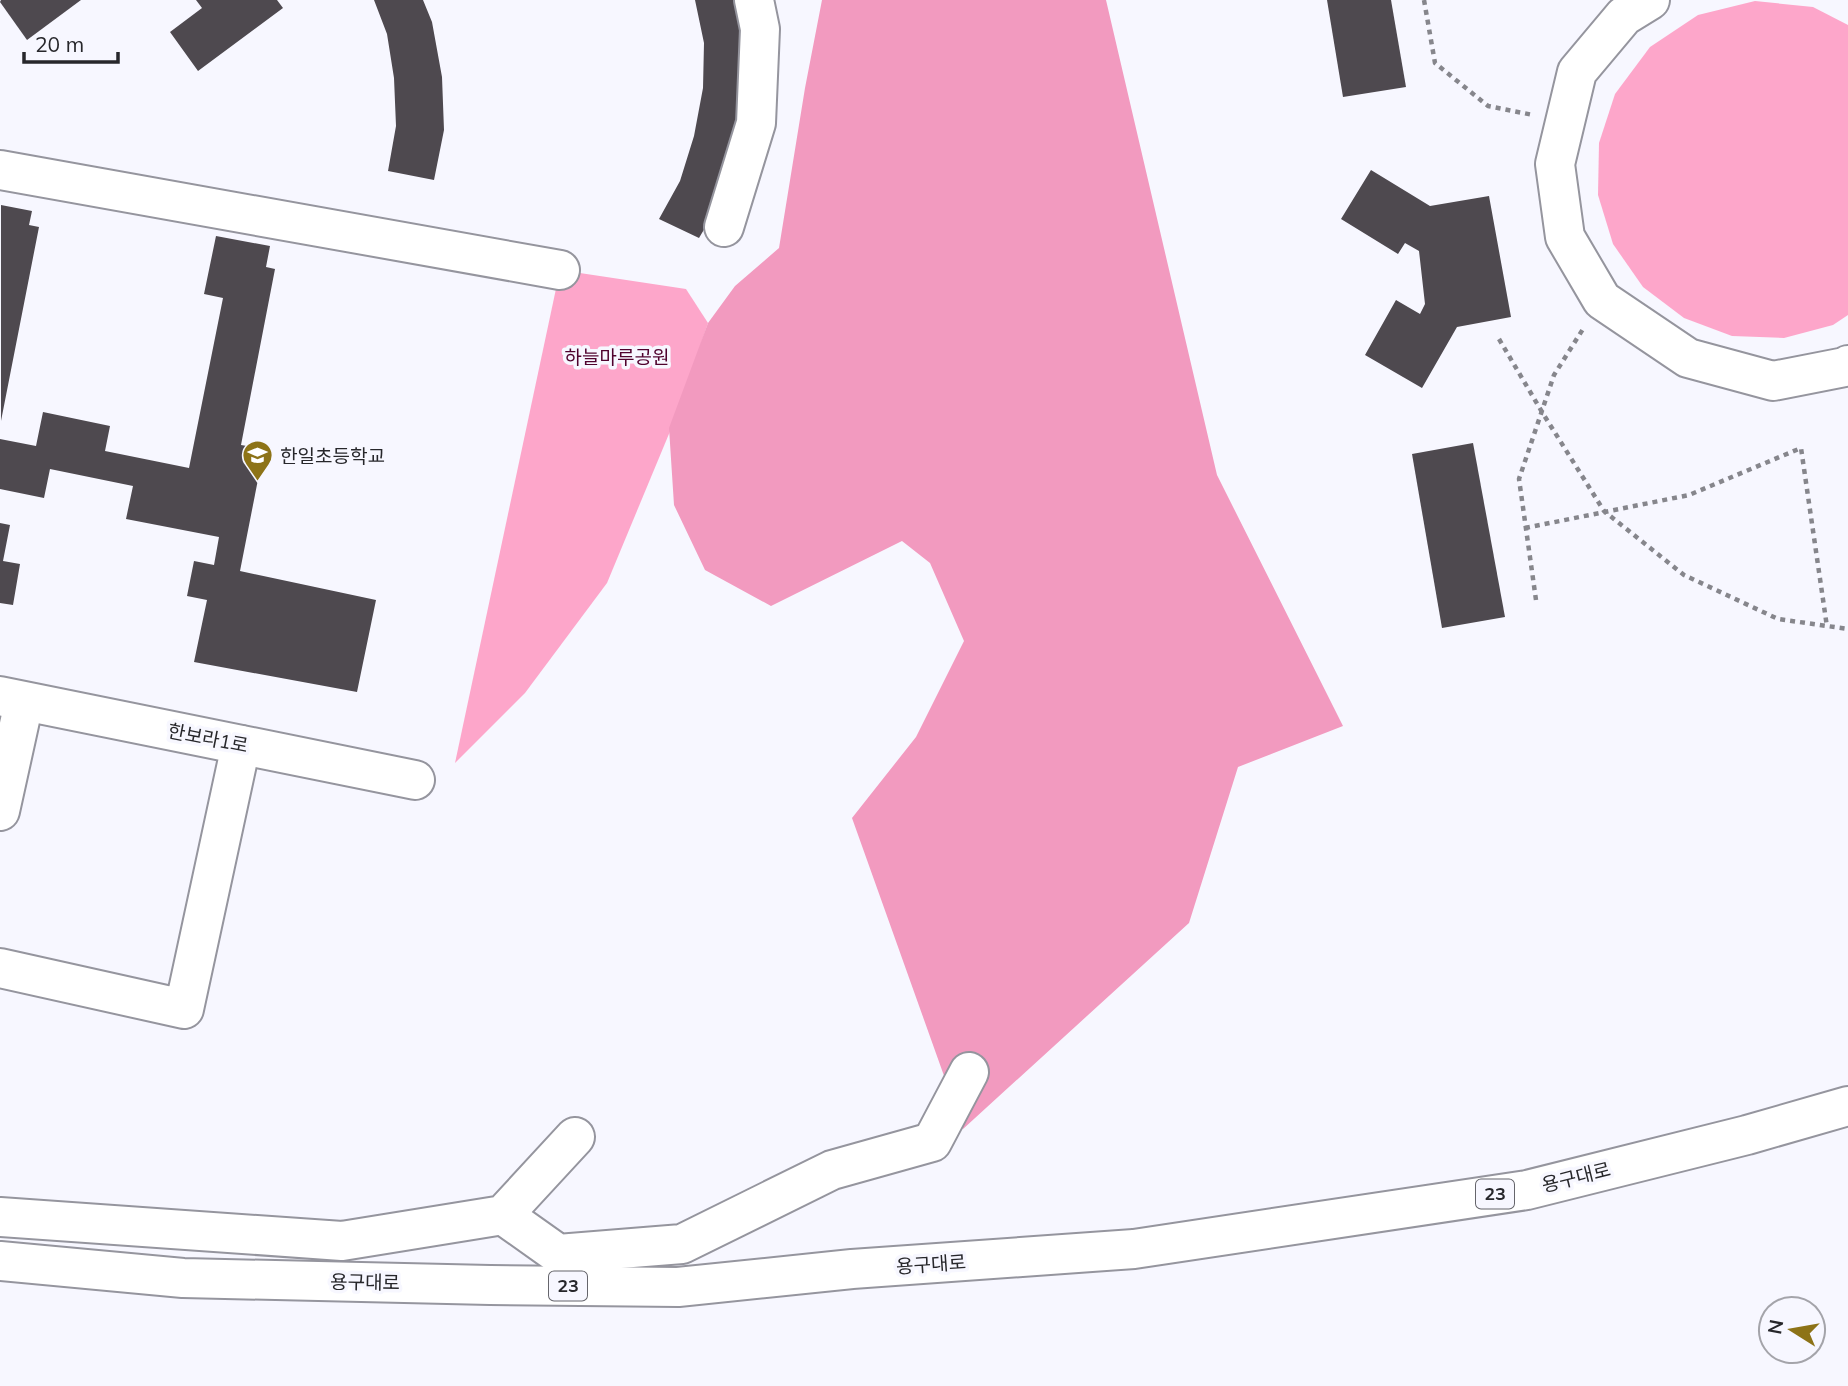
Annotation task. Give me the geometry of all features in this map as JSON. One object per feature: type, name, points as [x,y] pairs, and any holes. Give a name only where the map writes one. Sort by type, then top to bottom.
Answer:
[{"type":"main road","points":[[724,227],[756,123],[760,29],[754,0]]},
{"type":"main road","points":[[1650,0],[1624,16],[1577,72],[1555,164],[1564,237],[1602,300],[1688,358],[1773,381],[1848,365]]},
{"type":"main road","points":[[0,170],[560,270]]},
{"type":"main road","points":[[0,811],[12,699]]},
{"type":"main road","name":"한보라1로","points":[[12,699],[415,780]]},
{"type":"main road","points":[[0,968],[184,1009],[241,745]]},
{"type":"main road","points":[[503,1215],[558,1254],[682,1244],[832,1170],[932,1142],[969,1072]]},
{"type":"main road","name":"용구대로","points":[[0,1261],[183,1278],[678,1287],[852,1269],[1134,1249],[1527,1190],[1746,1135],[1848,1106]]},
{"type":"main road","points":[[0,1217],[342,1241],[503,1215],[575,1137]]},
{"type":"path","points":[[1423,0],[1435,63],[1488,106],[1565,122]]},
{"type":"path","points":[[1536,600],[1519,479],[1554,375],[1602,300]]},
{"type":"path","points":[[1499,339],[1605,512],[1684,575],[1778,618],[1848,629]]},
{"type":"path","points":[[1525,528],[1689,495],[1801,448],[1827,627]]},
{"type":"green space","points":[[1755,1],[1813,7],[1848,25],[1848,315],[1833,325],[1784,338],[1732,336],[1684,318],[1643,287],[1613,244],[1598,195],[1599,143],[1615,94],[1650,47],[1698,15]]},
{"type":"green space","name":"하늘마루공원","points":[[560,270],[686,289],[708,323],[676,417],[607,583],[525,693],[455,763]]},
{"type":"shaded area","points":[[822,0],[1106,0],[1217,475],[1343,726],[1238,767],[1189,923],[963,1129],[852,818],[916,737],[964,641],[930,563],[902,541],[771,606],[705,570],[674,505],[669,428],[708,323],[735,286],[779,248]]},
{"type":"building","points":[[1,0],[81,0],[27,40]]},
{"type":"building","points":[[196,0],[277,0],[283,8],[198,71],[170,32],[202,8]]},
{"type":"building","points":[[374,0],[423,0],[432,22],[442,77],[444,130],[434,180],[388,171],[396,126],[394,78],[387,34]]},
{"type":"building","points":[[695,0],[739,0],[747,90],[725,194],[699,238],[659,219],[680,181],[694,136],[703,88],[704,43]]},
{"type":"building","points":[[1327,0],[1391,0],[1406,87],[1343,97]]},
{"type":"building","points":[[1371,170],[1430,206],[1489,196],[1511,317],[1457,327],[1422,388],[1365,355],[1396,300],[1420,314],[1425,304],[1419,251],[1405,243],[1398,254],[1341,219]]},
{"type":"building","points":[[1,205],[32,211],[29,225],[39,227],[1,421]]},
{"type":"building","points":[[216,236],[270,246],[266,267],[275,269],[241,445],[264,449],[240,571],[376,600],[357,692],[194,662],[207,600],[187,596],[194,561],[214,565],[219,537],[126,519],[133,486],[50,469],[44,498],[0,489],[0,439],[36,446],[43,412],[110,426],[105,451],[189,468],[223,298],[204,294]]},
{"type":"building","points":[[1473,443],[1505,617],[1442,628],[1412,454]]},
{"type":"building","points":[[0,523],[10,525],[3,561],[20,564],[13,605],[0,603]]},
{"type":"place","name":"한일초등학교","points":[[257,483]]}]
